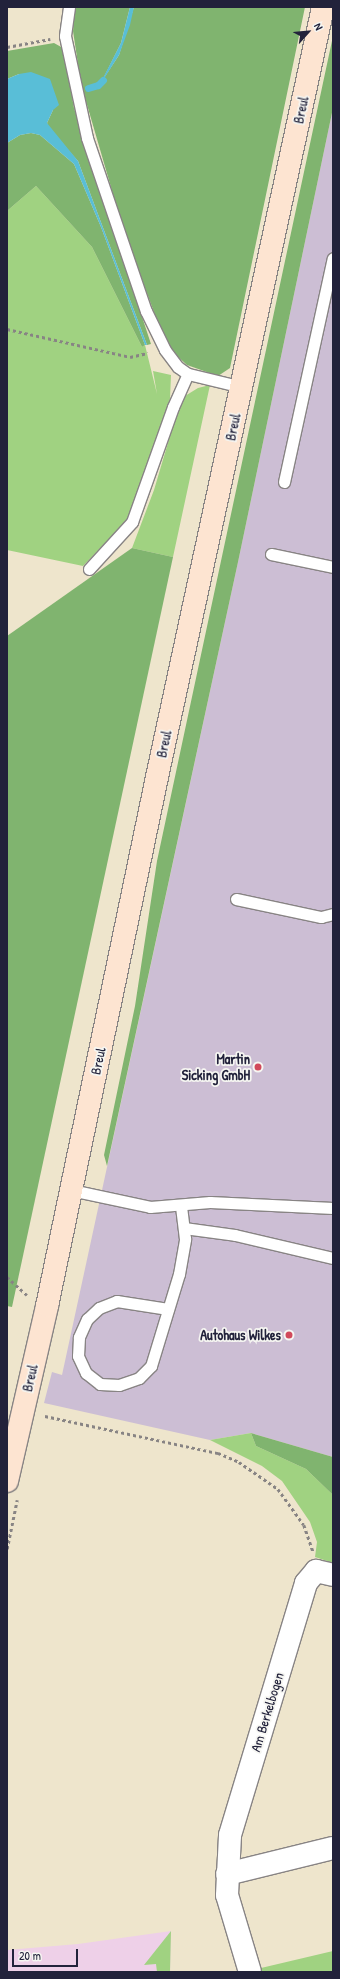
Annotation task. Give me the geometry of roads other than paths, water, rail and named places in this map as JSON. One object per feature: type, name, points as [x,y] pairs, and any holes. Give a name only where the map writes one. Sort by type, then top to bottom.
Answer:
[{"type":"main road","name":"Breul","points":[[7,1481],[71,1190],[157,777],[323,7]]},
{"type":"street","name":"Am Berkelbogen","points":[[250,1972],[227,1894],[230,1835],[306,1583],[325,1573]]},
{"type":"street","points":[[227,1874],[333,1848]]},
{"type":"lane","points":[[69,7],[65,36],[87,138],[130,268],[146,311],[171,360],[188,374],[242,387]]},
{"type":"lane","points":[[284,482],[333,258]]},
{"type":"lane","points":[[89,569],[132,522],[158,456],[173,407],[188,374]]},
{"type":"lane","points":[[271,554],[333,567]]},
{"type":"lane","points":[[236,899],[321,917],[333,914]]},
{"type":"lane","points":[[71,1190],[150,1207],[210,1202],[333,1208]]},
{"type":"lane","points":[[168,1309],[117,1301],[99,1308],[87,1319],[79,1337],[78,1356],[86,1373],[100,1384],[120,1385],[139,1378],[151,1366],[179,1274],[185,1239],[181,1205]]},
{"type":"lane","points":[[184,1228],[234,1236],[333,1258]]},
{"type":"water","points":[[130,7],[134,7],[130,25],[119,55],[98,88],[97,84],[101,82],[121,43]]},
{"type":"water","points":[[31,72],[50,79],[59,105],[53,110],[47,123],[78,161],[147,345],[145,345],[101,227],[74,164],[40,135],[31,133],[20,135],[7,143],[7,79],[19,74]]},
{"type":"waterway","points":[[88,88],[98,85],[103,80]]},
{"type":"place","name":"Martin Sicking GmbH","points":[[258,1067]]},
{"type":"place","name":"Autohaus Wilkes","points":[[289,1335]]}]
